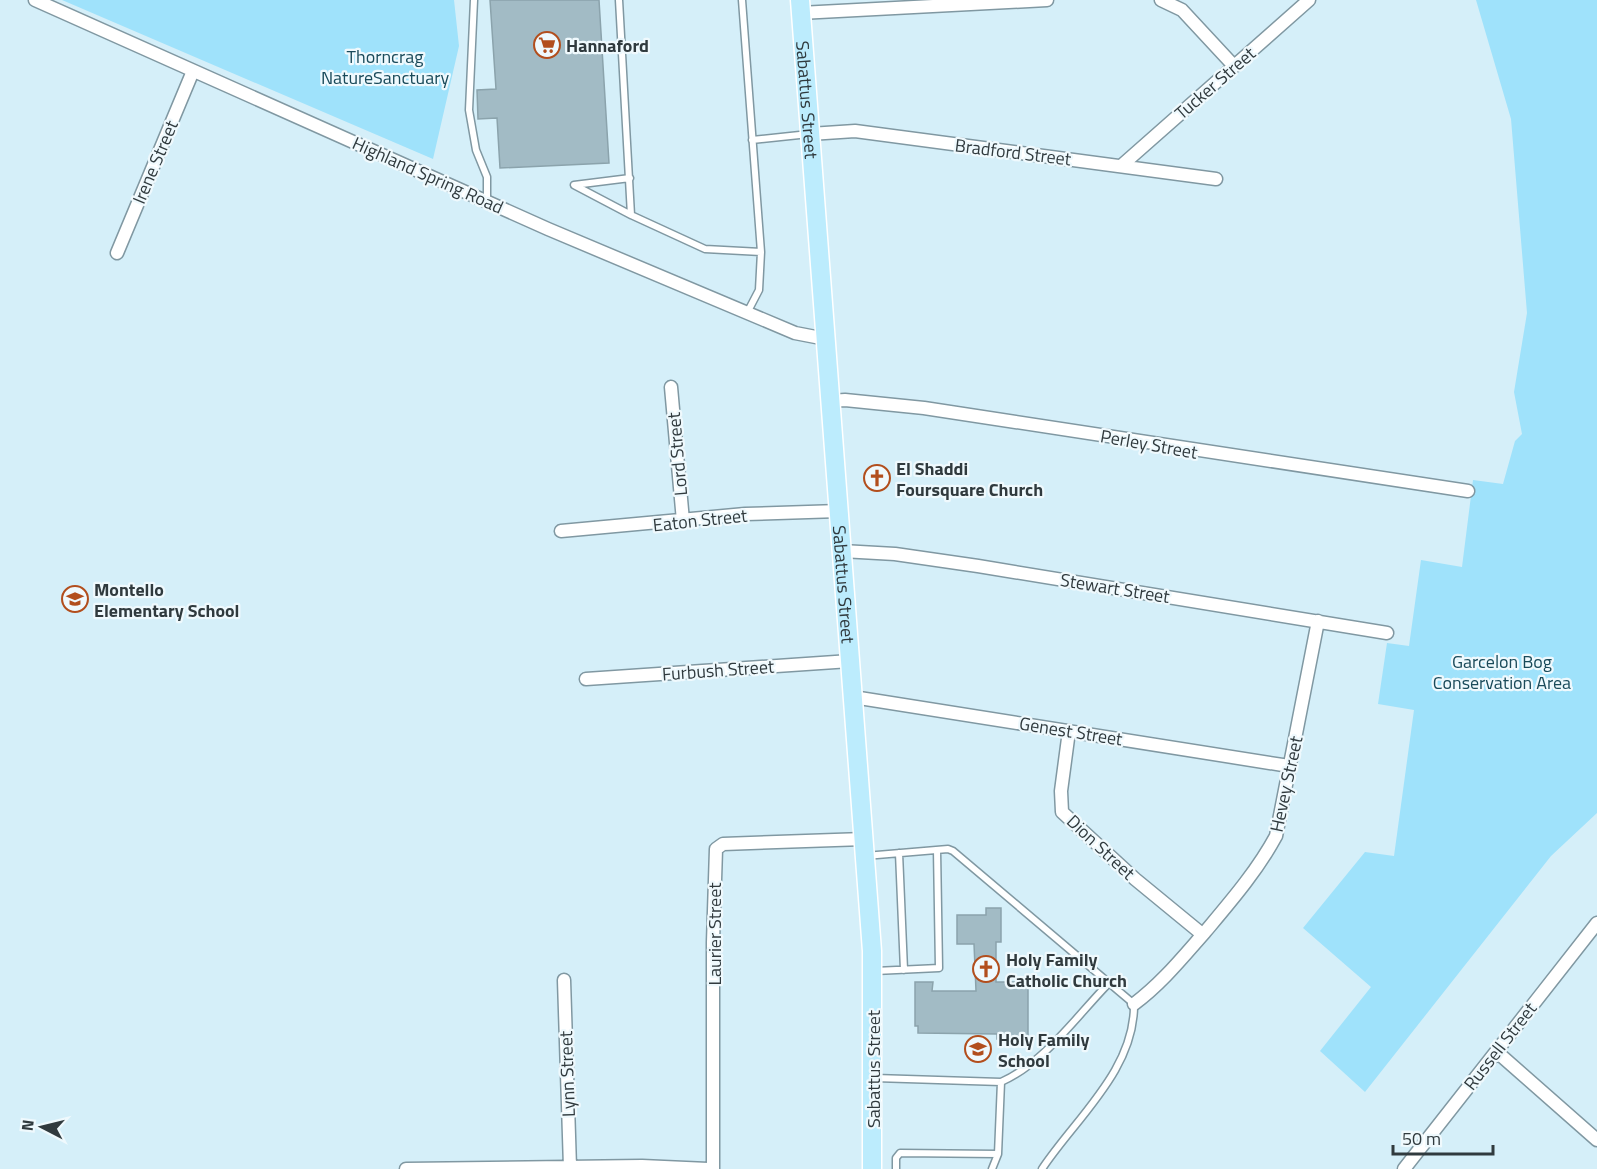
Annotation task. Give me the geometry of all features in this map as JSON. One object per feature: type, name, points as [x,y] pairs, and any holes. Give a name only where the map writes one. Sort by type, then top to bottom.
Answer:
[{"type":"main road","name":"Sabattus Street","points":[[800,6],[865,847],[872,971],[872,1169]]},
{"type":"street","name":"Highland Spring Road","points":[[34,0],[487,201],[747,313],[795,333],[826,339]]},
{"type":"street","points":[[800,6],[1047,0]]},
{"type":"street","points":[[1161,0],[1182,10],[1234,66]]},
{"type":"street","name":"Tucker Street","points":[[1121,166],[1309,0]]},
{"type":"street","name":"Irene Street","points":[[117,254],[193,71]]},
{"type":"street","name":"Bradford Street","points":[[810,134],[855,131],[1216,179]]},
{"type":"street","name":"Lord Street","points":[[671,387],[683,521]]},
{"type":"street","name":"Perley Street","points":[[830,401],[845,400],[924,408],[1468,491]]},
{"type":"street","name":"Eaton Street","points":[[561,531],[745,514],[839,511]]},
{"type":"street","name":"Stewart Street","points":[[842,551],[895,554],[978,566],[1387,633]]},
{"type":"street","name":"Hevey Street","points":[[1134,1004],[1160,983],[1202,934],[1262,862],[1276,836],[1318,621]]},
{"type":"street","name":"Furbush Street","points":[[586,679],[850,661]]},
{"type":"street","name":"Genest Street","points":[[853,697],[1289,766]]},
{"type":"street","name":"Dion Street","points":[[1070,731],[1061,791],[1062,812],[1135,879],[1202,934]]},
{"type":"street","name":"Laurier Street","points":[[713,1169],[713,942],[716,849],[723,844],[865,847]]},
{"type":"street","name":"Russell Street","points":[[1404,1169],[1595,929]]},
{"type":"street","name":"Lynn Street","points":[[564,980],[570,1167]]},
{"type":"street","points":[[1497,1052],[1597,1140]]},
{"type":"street","points":[[406,1169],[570,1167],[708,1169]]},
{"type":"lane","points":[[474,0],[469,110],[476,150],[488,177],[487,201]]},
{"type":"lane","points":[[619,0],[631,215]]},
{"type":"lane","points":[[742,0],[761,252],[759,290],[747,313]]},
{"type":"lane","points":[[752,140],[810,134]]},
{"type":"lane","points":[[630,178],[574,185],[631,215],[705,249],[761,252]]},
{"type":"lane","points":[[865,847],[899,853],[953,851],[1134,1004],[1134,1015],[1126,1045],[1112,1074],[1042,1169]]},
{"type":"lane","points":[[872,971],[939,968],[937,850]]},
{"type":"lane","points":[[899,853],[904,970]]},
{"type":"lane","points":[[873,1078],[1001,1082],[1016,1076],[1034,1061],[1108,984]]},
{"type":"lane","points":[[992,1169],[998,1154],[1001,1082]]},
{"type":"lane","points":[[896,1169],[896,1158],[900,1153],[998,1154]]},
{"type":"green space","name":"Thorncrag NatureSanctuary","points":[[62,0],[454,0],[459,46],[433,159]]},
{"type":"green space","name":"Garcelon Bog Conservation Area","points":[[1476,0],[1597,0],[1597,813],[1551,856],[1365,1092],[1320,1051],[1371,987],[1303,928],[1365,852],[1394,856],[1414,710],[1378,704],[1387,643],[1409,646],[1421,560],[1462,567],[1473,480],[1503,484],[1515,441],[1522,434],[1514,392],[1527,313],[1511,119]]},
{"type":"building","name":"Hannaford","points":[[490,0],[599,0],[609,163],[500,168],[497,118],[478,119],[477,90],[496,89]]},
{"type":"building","name":"Holy Family Catholic Church","points":[[986,908],[1001,908],[1001,942],[996,942],[996,982],[1028,982],[1028,1039],[997,1039],[997,1034],[918,1033],[918,1026],[915,1026],[915,982],[933,982],[932,991],[976,991],[974,944],[957,944],[957,915],[986,915]]},
{"type":"place","name":"Hannaford","points":[[547,45]]},
{"type":"place","name":"El Shaddi Foursquare Church","points":[[877,478]]},
{"type":"place","name":"Montello Elementary School","points":[[75,599]]},
{"type":"place","name":"Holy Family Catholic Church","points":[[986,969]]},
{"type":"place","name":"Holy Family School","points":[[978,1049]]}]
